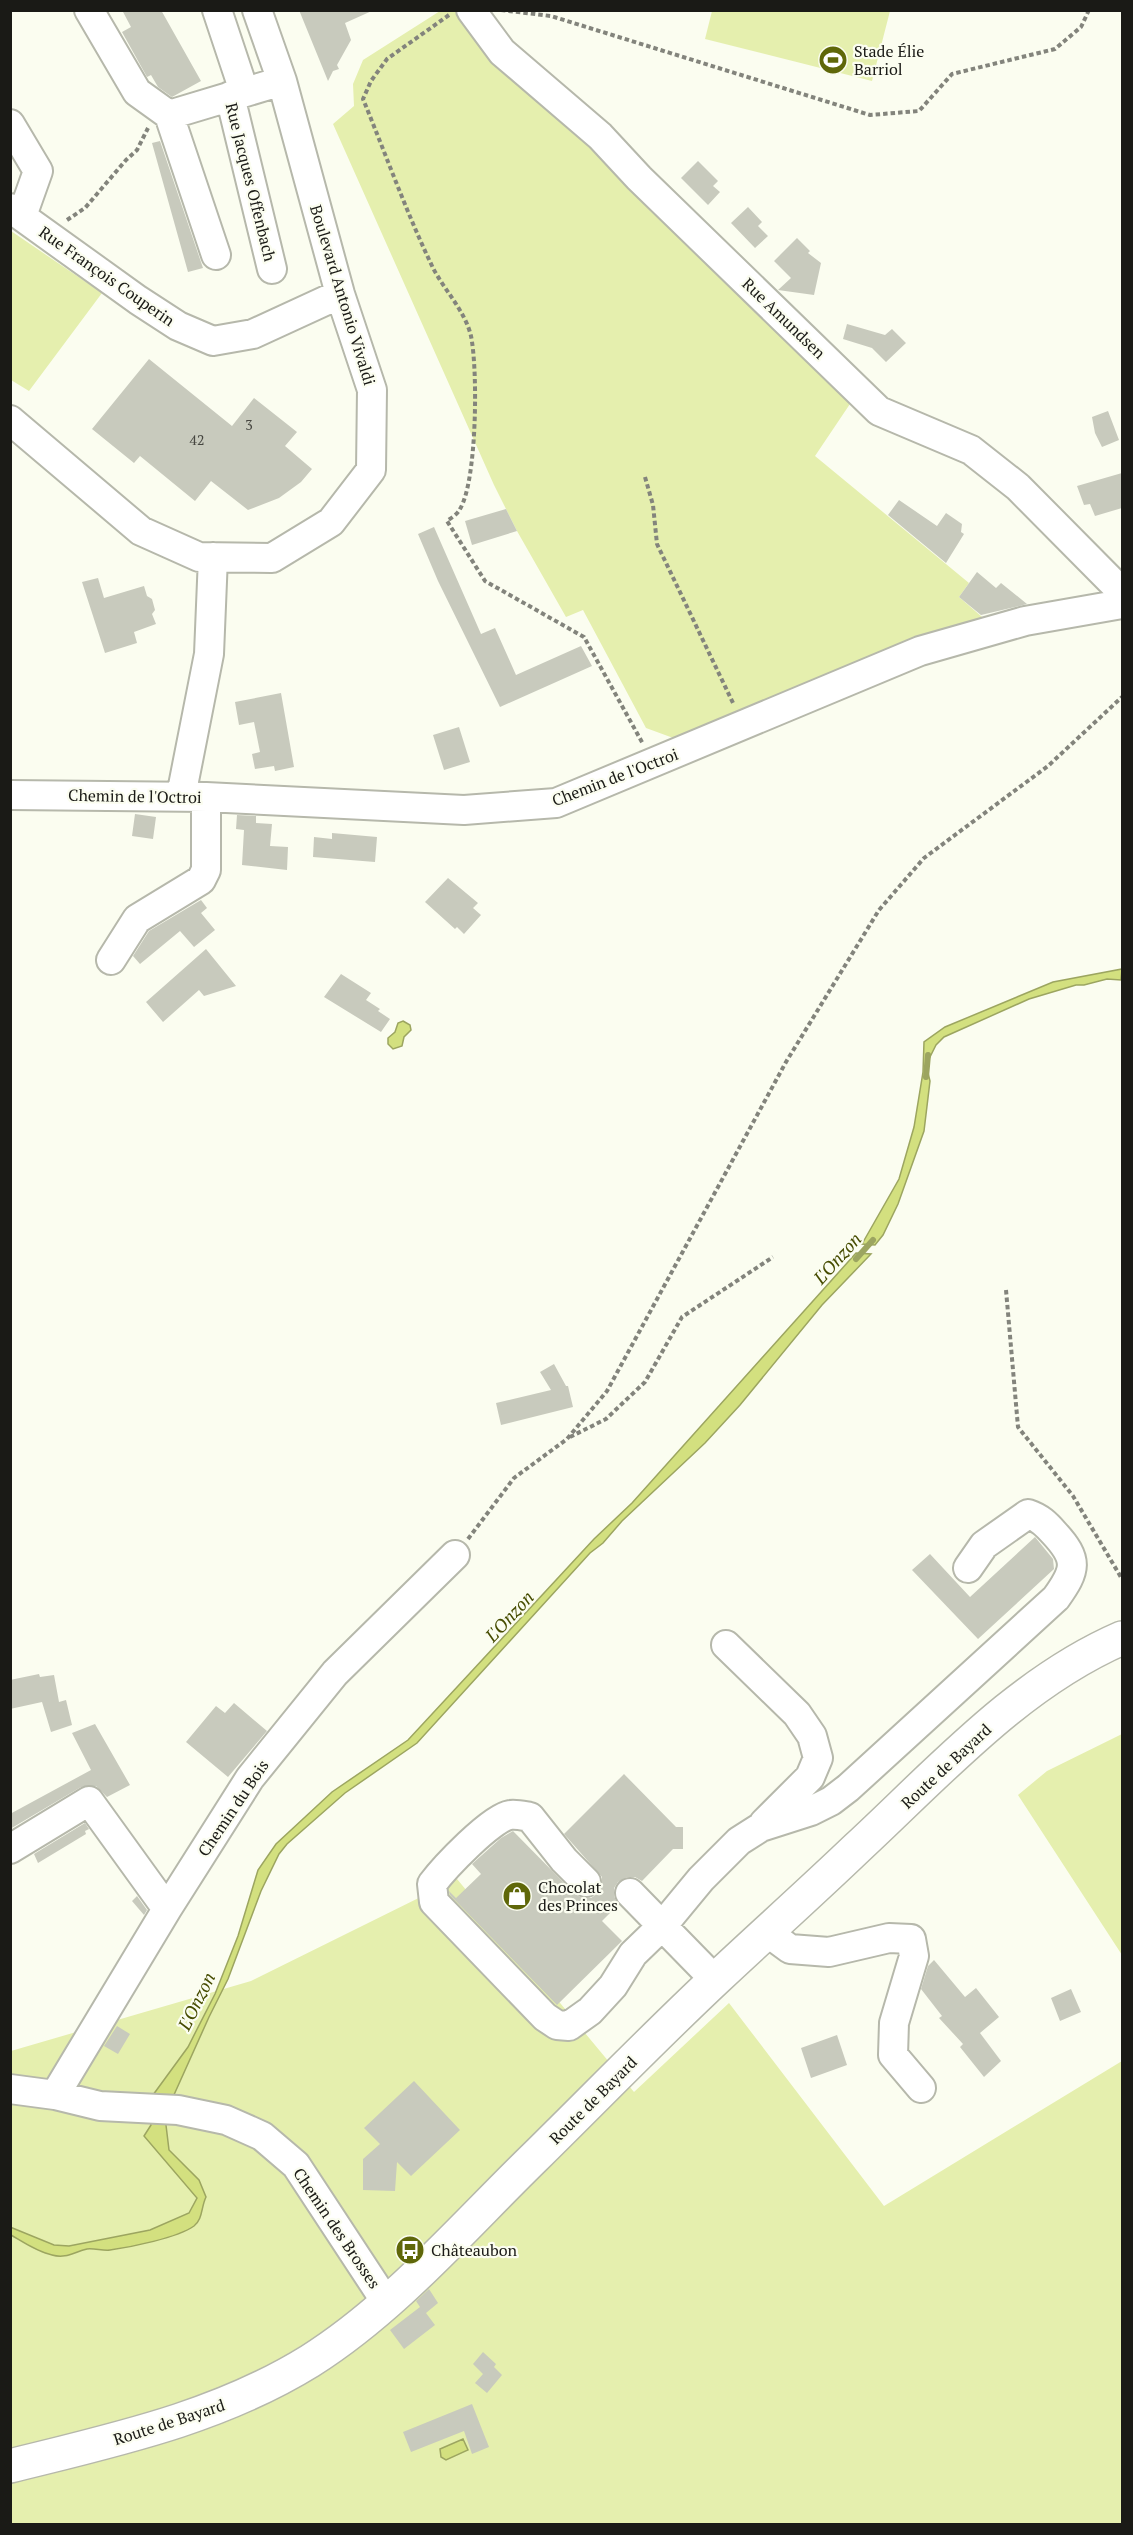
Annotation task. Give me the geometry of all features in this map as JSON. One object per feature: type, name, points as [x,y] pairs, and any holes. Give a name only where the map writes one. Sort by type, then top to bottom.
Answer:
[{"type":"main road","name":"Route de Bayard","points":[[10,2466],[132,2436],[223,2407],[308,2362],[350,2333],[386,2302],[715,1980],[968,1744],[1019,1700],[1072,1665],[1122,1638]]},
{"type":"street","points":[[89,10],[137,92],[169,115],[216,255]]},
{"type":"street","name":"Rue Jacques Offenbach","points":[[217,10],[237,93],[272,269]]},
{"type":"street","name":"Boulevard Antonio Vivaldi","points":[[10,420],[141,531],[199,557],[272,558],[331,522],[371,470],[372,390],[340,294],[282,81],[256,10]]},
{"type":"street","name":"Rue Amundsen","points":[[471,10],[502,52],[600,136],[647,186],[879,411],[971,450],[1017,487],[1122,592]]},
{"type":"street","name":"Rue Jacques Offenbach","points":[[169,115],[282,81]]},
{"type":"street","points":[[10,124],[38,171],[16,212]]},
{"type":"street","name":"Rue François Couperin","points":[[16,212],[178,326],[213,341],[253,334],[340,294]]},
{"type":"street","points":[[111,960],[137,920],[201,880],[206,870],[194,797],[209,654],[213,557]]},
{"type":"street","name":"Chemin de l'Octroi","points":[[10,795],[194,797],[464,810],[556,803],[921,651],[1025,621],[1122,604]]},
{"type":"street","points":[[761,1827],[811,1811],[831,1801],[848,1788],[1056,1598],[1069,1580],[1073,1566],[1071,1554],[1063,1543],[1039,1517],[1028,1515],[1011,1524],[984,1545],[968,1568]]},
{"type":"street","name":"Chemin du Bois","points":[[55,2095],[167,1909],[250,1778],[335,1673],[455,1555]]},
{"type":"street","points":[[586,1882],[564,1860],[530,1817],[509,1815],[491,1826],[447,1863],[432,1884],[434,1902],[545,2017],[557,2025],[569,2026],[590,2012],[613,1986],[633,1954],[663,1925],[701,1879],[740,1841],[761,1827],[810,1777],[818,1758],[812,1736],[797,1714],[726,1645]]},
{"type":"street","points":[[10,1849],[89,1801],[167,1909]]},
{"type":"street","points":[[630,1893],[715,1980]]},
{"type":"street","points":[[767,1932],[790,1949],[829,1952],[889,1938],[911,1939],[914,1956],[894,2024],[893,2055],[921,2088]]},
{"type":"street","name":"Chemin des Brosses","points":[[10,2089],[55,2095],[100,2106],[178,2110],[226,2120],[262,2136],[296,2165],[386,2302]]},
{"type":"path","points":[[455,10],[387,59],[371,81],[363,99],[434,269],[459,309],[471,335],[474,386],[469,481],[460,511],[447,521],[485,581],[584,637],[653,763]]},
{"type":"path","points":[[501,10],[551,16],[870,116],[885,116],[919,111],[951,74],[1054,49],[1081,27],[1089,10]]},
{"type":"path","points":[[46,233],[86,208],[137,150],[147,128],[169,115]]},
{"type":"path","points":[[645,477],[653,505],[657,544],[744,726]]},
{"type":"path","points":[[455,1555],[514,1479],[567,1438],[608,1391],[786,1062],[879,910],[924,858],[1048,766],[1122,697]]},
{"type":"path","points":[[567,1438],[606,1419],[645,1382],[682,1317],[773,1257]]},
{"type":"path","points":[[1006,1290],[1018,1427],[1073,1496],[1122,1579]]},
{"type":"shaded area","name":"Stade Élie Barriol","points":[[712,10],[890,11],[872,81],[705,39]]},
{"type":"shaded area","points":[[440,11],[458,11],[854,398],[815,456],[969,583],[959,597],[989,623],[676,739],[646,728],[583,610],[566,617],[517,531],[494,485],[333,124],[354,106],[353,84],[363,60]]},
{"type":"shaded area","points":[[11,231],[102,293],[29,391],[11,380]]},
{"type":"shaded area","points":[[1122,969],[1121,980],[1107,979],[1076,985],[1029,999],[944,1037],[936,1045],[926,1065],[930,1081],[924,1131],[898,1204],[883,1235],[875,1245],[862,1244],[899,1179],[914,1127],[923,1072],[924,1042],[945,1027],[1053,982]]},
{"type":"shaded area","points":[[403,1021],[410,1025],[411,1030],[404,1037],[402,1046],[393,1049],[388,1044],[388,1038],[395,1032],[398,1023]]},
{"type":"shaded area","points":[[856,1253],[871,1254],[822,1305],[740,1405],[705,1443],[590,1553],[417,1743],[345,1793],[287,1844],[279,1854],[261,1891],[228,1979],[173,2097],[153,2095],[188,2047],[215,1994],[238,1936],[258,1870],[276,1844],[332,1792],[408,1740],[594,1539],[632,1503]]},
{"type":"shaded area","points":[[1122,1734],[1122,1955],[1018,1795],[1047,1771]]},
{"type":"shaded area","points":[[457,1879],[634,2092],[729,2003],[884,2206],[1122,2061],[1122,2524],[11,2524],[11,2051],[251,1981]]},
{"type":"shaded area","points":[[149,2117],[165,2117],[169,2150],[199,2180],[206,2197],[194,2226],[177,2234],[141,2244],[110,2250],[87,2249],[62,2256],[41,2252],[11,2235],[10,2227],[54,2245],[69,2246],[150,2230],[189,2213],[197,2198],[144,2136],[151,2125]]},
{"type":"shaded area","points":[[463,2439],[468,2450],[446,2460],[441,2457],[440,2449]]},
{"type":"building","points":[[122,10],[161,10],[201,81],[172,97],[158,87],[151,75],[147,77],[122,32],[131,27]]},
{"type":"building","points":[[299,10],[374,10],[345,23],[351,40],[337,65],[339,69],[333,71],[328,81]]},
{"type":"building","points":[[160,141],[203,268],[188,272],[152,143]]},
{"type":"building","points":[[698,161],[718,181],[713,186],[720,192],[708,205],[681,178]]},
{"type":"building","points":[[748,207],[762,222],[758,226],[768,236],[755,248],[731,223]]},
{"type":"building","points":[[797,238],[810,251],[808,253],[821,263],[814,295],[778,290],[791,278],[774,261]]},
{"type":"building","points":[[847,324],[885,335],[892,329],[906,343],[886,362],[872,348],[843,339]]},
{"type":"building","points":[[149,359],[232,426],[254,398],[297,432],[285,446],[312,469],[301,482],[279,498],[248,510],[211,481],[195,501],[140,456],[134,463],[92,429]]},
{"type":"building","points":[[1108,411],[1119,440],[1102,447],[1095,433],[1092,417]]},
{"type":"building","points":[[1122,473],[1122,508],[1095,516],[1090,504],[1084,505],[1077,486]]},
{"type":"building","points":[[899,500],[937,526],[946,513],[962,524],[961,532],[964,534],[946,563],[888,515]]},
{"type":"building","points":[[506,509],[517,531],[472,545],[465,521]]},
{"type":"building","points":[[434,527],[481,634],[495,628],[516,675],[581,646],[592,666],[500,707],[438,581],[418,534]]},
{"type":"building","points":[[977,572],[996,588],[1001,583],[1027,604],[981,615],[959,597]]},
{"type":"building","points":[[98,578],[104,598],[144,586],[147,596],[152,599],[155,610],[152,614],[156,624],[134,632],[137,643],[105,653],[82,582]]},
{"type":"building","points":[[281,693],[294,767],[275,771],[274,766],[255,769],[252,754],[260,752],[254,722],[239,725],[235,702]]},
{"type":"building","points":[[459,727],[470,762],[444,770],[433,735]]},
{"type":"building","points":[[135,814],[156,817],[153,839],[132,836]]},
{"type":"building","points":[[237,815],[256,816],[256,823],[272,824],[270,846],[288,847],[287,870],[242,865],[244,830],[236,829]]},
{"type":"building","points":[[332,833],[377,837],[375,862],[313,857],[314,837],[332,839]]},
{"type":"building","points":[[448,878],[478,903],[473,908],[481,915],[464,934],[457,927],[455,929],[425,902]]},
{"type":"building","points":[[201,900],[207,908],[201,913],[215,930],[194,947],[180,931],[140,964],[133,956],[149,931]]},
{"type":"building","points":[[206,949],[236,986],[204,996],[199,990],[163,1022],[146,1002]]},
{"type":"building","points":[[341,974],[371,993],[366,1000],[390,1019],[381,1032],[324,997]]},
{"type":"building","points":[[554,1364],[568,1386],[573,1407],[501,1425],[496,1403],[551,1390],[540,1372]]},
{"type":"building","points":[[1035,1537],[1053,1559],[1054,1569],[978,1639],[912,1570],[930,1554],[970,1597]]},
{"type":"building","points":[[39,1674],[40,1677],[54,1675],[59,1702],[66,1700],[72,1725],[51,1732],[42,1702],[10,1709],[10,1680]]},
{"type":"building","points":[[234,1703],[267,1731],[228,1777],[186,1742],[216,1706],[225,1713]]},
{"type":"building","points":[[95,1724],[130,1785],[107,1797],[96,1786],[81,1787],[10,1829],[10,1814],[91,1770],[72,1733]]},
{"type":"building","name":"Chocolat des Princes","points":[[624,1774],[676,1827],[683,1827],[683,1849],[673,1849],[642,1881],[635,1877],[627,1877],[618,1882],[614,1888],[614,1896],[618,1905],[602,1921],[622,1941],[557,2005],[450,1895],[449,1891],[456,1898],[481,1874],[472,1864],[501,1838],[513,1831],[575,1894],[582,1898],[591,1898],[597,1894],[602,1887],[602,1877],[564,1834]]},
{"type":"building","points":[[85,1823],[89,1829],[85,1831],[86,1834],[38,1863],[34,1854]]},
{"type":"building","points":[[137,1896],[147,1910],[144,1915],[132,1901]]},
{"type":"building","points":[[934,1960],[965,1997],[976,1988],[999,2017],[980,2033],[1001,2061],[984,2077],[960,2047],[963,2044],[939,2018],[942,2016],[921,1989],[928,1966]]},
{"type":"building","points":[[1071,1989],[1081,2012],[1060,2021],[1051,1998]]},
{"type":"building","points":[[117,2026],[130,2034],[118,2054],[104,2046]]},
{"type":"building","points":[[837,2035],[847,2065],[811,2078],[801,2048]]},
{"type":"building","points":[[414,2081],[460,2130],[411,2176],[397,2162],[395,2191],[363,2190],[363,2159],[380,2144],[364,2128]]},
{"type":"building","points":[[429,2289],[438,2303],[426,2313],[435,2325],[404,2349],[390,2330],[420,2307],[416,2301]]},
{"type":"building","points":[[483,2352],[496,2364],[494,2367],[502,2375],[487,2393],[475,2383],[483,2374],[473,2364]]},
{"type":"building","points":[[472,2404],[489,2447],[472,2454],[464,2431],[411,2452],[403,2432]]},
{"type":"waterway","name":"L'Onzon","points":[[926,1077],[928,1055]]},
{"type":"waterway","name":"L'Onzon","points":[[856,1259],[873,1240]]},
{"type":"place","name":"Stade Élie Barriol","points":[[833,60]]},
{"type":"place","name":"Chocolat des Princes","points":[[517,1896]]},
{"type":"place","name":"Châteaubon","points":[[410,2250]]}]
